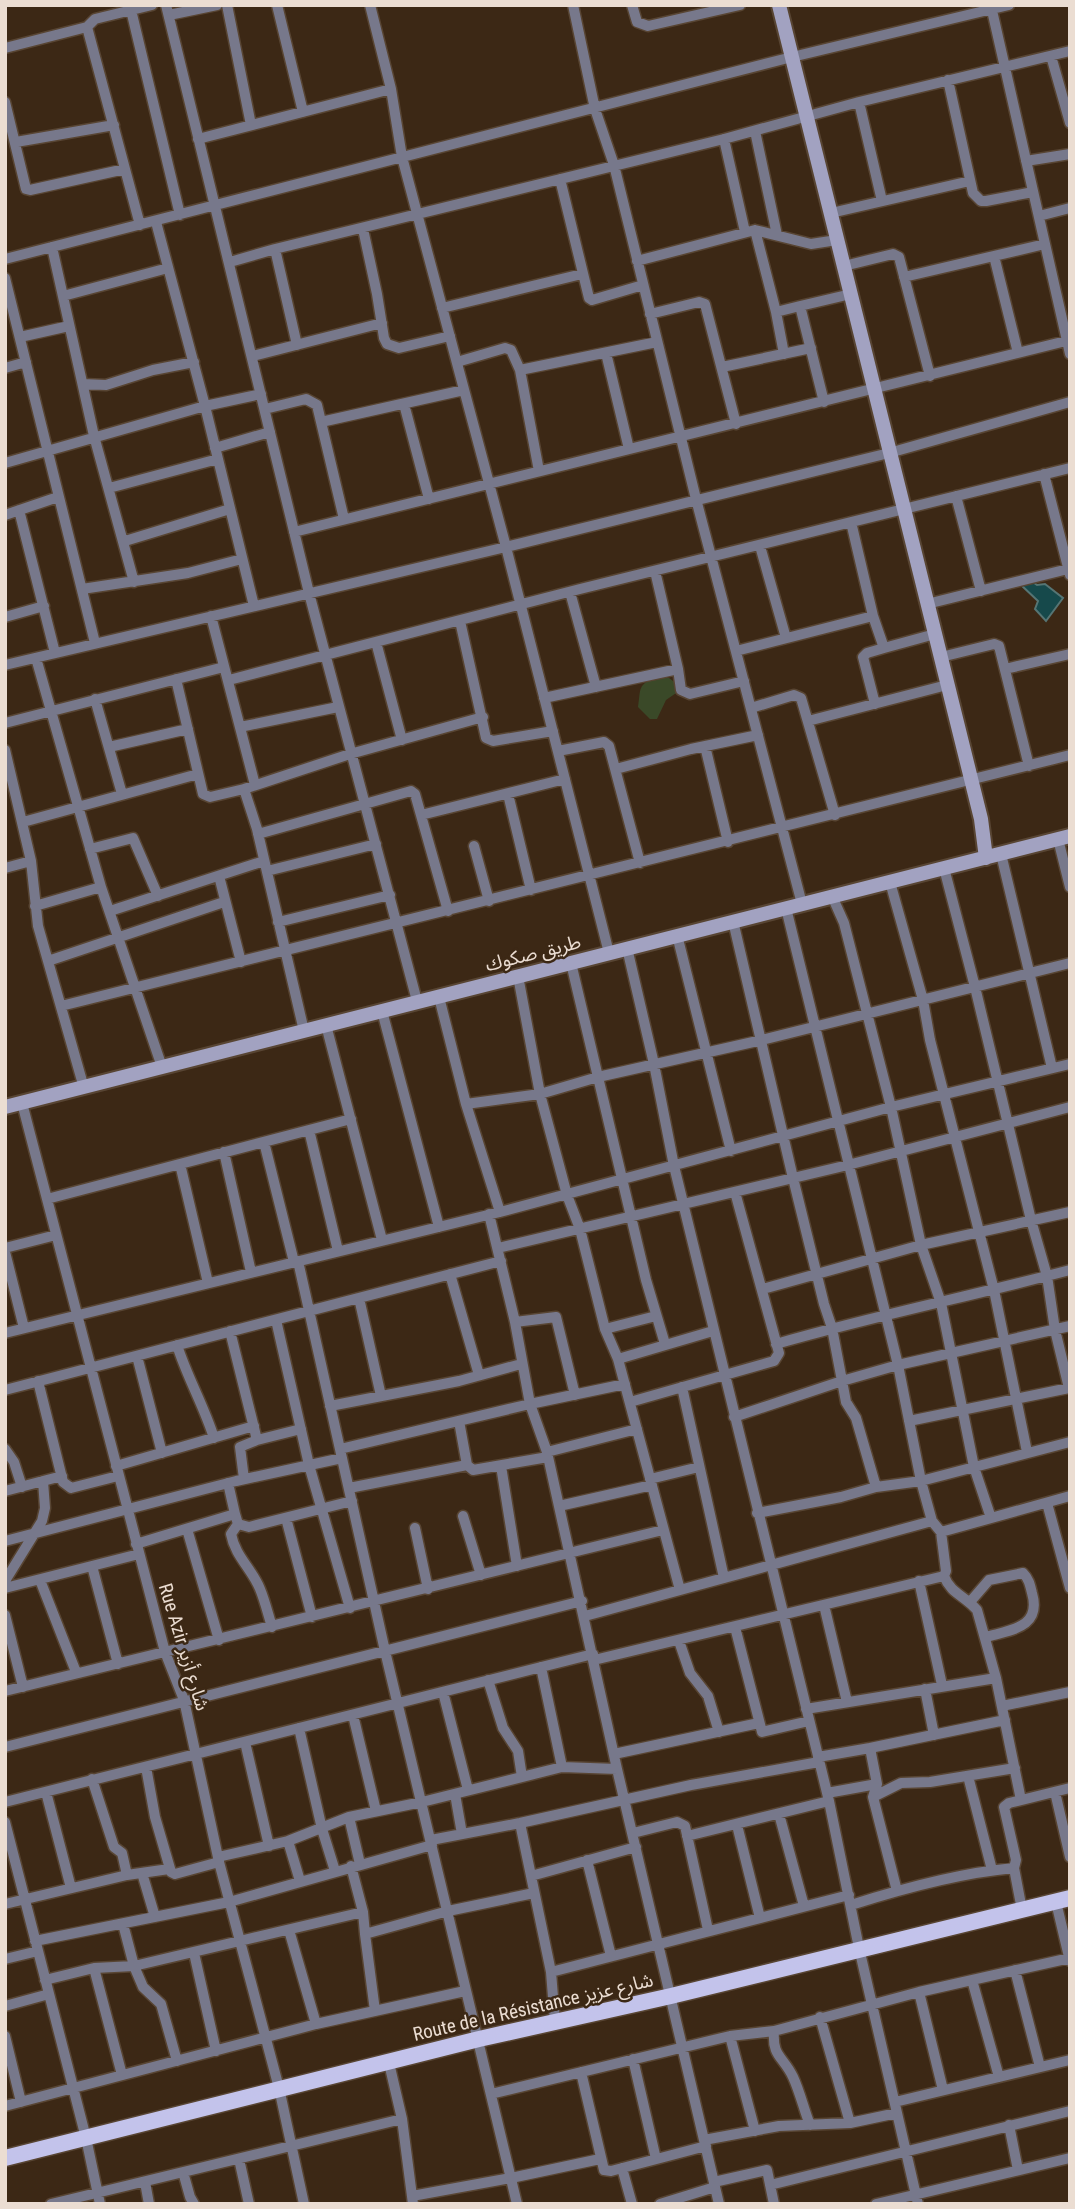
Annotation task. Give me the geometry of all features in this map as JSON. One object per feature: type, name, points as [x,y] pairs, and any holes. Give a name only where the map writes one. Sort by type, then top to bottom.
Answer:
[{"type":"main road","name":"Route de la Résistance شارع عزيز","points":[[5,2158],[479,2039],[671,1996],[1063,1900]]},
{"type":"street","points":[[5,48],[87,27],[95,19],[152,5]]},
{"type":"street","points":[[217,5],[167,10],[217,206],[309,593],[417,1001]]},
{"type":"street","points":[[227,5],[250,125]]},
{"type":"street","points":[[277,5],[303,112]]},
{"type":"street","points":[[370,5],[391,89],[402,157],[506,547],[609,953]]},
{"type":"street","points":[[573,5],[594,109],[614,165],[696,499],[802,904]]},
{"type":"street","points":[[632,5],[637,22],[648,26],[740,5]]},
{"type":"street","points":[[779,5],[981,819],[986,858]]},
{"type":"street","points":[[5,259],[792,57],[1009,5]]},
{"type":"street","points":[[992,7],[1070,354]]},
{"type":"street","points":[[131,10],[180,215]]},
{"type":"street","points":[[87,27],[140,225]]},
{"type":"street","points":[[230,262],[1070,51]]},
{"type":"street","points":[[1051,56],[1070,123]]},
{"type":"street","points":[[948,80],[973,193],[981,201],[1033,192]]},
{"type":"street","points":[[198,139],[391,89]]},
{"type":"street","points":[[5,102],[16,142],[23,185],[30,190],[125,169]]},
{"type":"street","points":[[859,102],[882,201]]},
{"type":"street","points":[[16,142],[114,125]]},
{"type":"street","points":[[755,131],[777,235]]},
{"type":"street","points":[[724,139],[776,312],[783,354]]},
{"type":"street","points":[[1026,162],[1070,154]]},
{"type":"street","points":[[559,179],[587,295],[592,300],[643,285]]},
{"type":"street","points":[[831,213],[970,181]]},
{"type":"street","points":[[1039,216],[1070,208]]},
{"type":"street","points":[[156,222],[194,362],[254,606]]},
{"type":"street","points":[[363,229],[384,338],[391,347],[399,348],[450,336]]},
{"type":"street","points":[[637,261],[750,231],[811,244],[837,240]]},
{"type":"street","points":[[904,277],[1045,244]]},
{"type":"street","points":[[51,247],[94,436],[125,541],[134,582]]},
{"type":"street","points":[[275,249],[297,345]]},
{"type":"street","points":[[844,266],[895,254],[899,257],[930,376]]},
{"type":"street","points":[[995,256],[1018,353]]},
{"type":"street","points":[[63,296],[168,268]]},
{"type":"street","points":[[442,308],[582,274]]},
{"type":"street","points":[[5,278],[9,311],[20,337],[95,643]]},
{"type":"street","points":[[776,312],[850,294]]},
{"type":"street","points":[[650,314],[699,302],[705,304],[736,424]]},
{"type":"street","points":[[800,306],[824,402]]},
{"type":"street","points":[[253,356],[382,323]]},
{"type":"street","points":[[20,337],[69,326]]},
{"type":"street","points":[[294,532],[1068,340]]},
{"type":"street","points":[[520,370],[657,342]]},
{"type":"street","points":[[457,362],[508,348],[514,355],[520,370],[539,471]]},
{"type":"street","points":[[722,367],[811,348]]},
{"type":"street","points":[[606,353],[629,449]]},
{"type":"street","points":[[5,368],[26,362]]},
{"type":"street","points":[[83,384],[106,385],[153,370],[194,362]]},
{"type":"street","points":[[321,422],[464,390]]},
{"type":"street","points":[[6,460],[205,406],[261,394]]},
{"type":"street","points":[[265,410],[310,400],[317,405],[344,519]]},
{"type":"street","points":[[5,665],[889,453],[1070,402]]},
{"type":"street","points":[[404,404],[429,499]]},
{"type":"street","points":[[215,448],[270,432]]},
{"type":"street","points":[[109,488],[218,459]]},
{"type":"street","points":[[229,680],[711,556],[1070,468]]},
{"type":"street","points":[[927,604],[1069,572],[1044,474]]},
{"type":"street","points":[[956,496],[981,591]]},
{"type":"street","points":[[5,515],[58,497]]},
{"type":"street","points":[[125,541],[230,509]]},
{"type":"street","points":[[19,510],[55,653]]},
{"type":"street","points":[[851,522],[873,616],[884,648]]},
{"type":"street","points":[[760,545],[786,638]]},
{"type":"street","points":[[82,589],[188,573],[242,559]]},
{"type":"street","points":[[655,571],[681,690],[686,694],[744,681]]},
{"type":"street","points":[[570,592],[596,687]]},
{"type":"street","points":[[5,617],[44,606]]},
{"type":"street","points":[[211,616],[255,785]]},
{"type":"street","points":[[736,651],[873,616]]},
{"type":"street","points":[[460,621],[486,738],[493,741],[553,731]]},
{"type":"street","points":[[875,704],[863,657],[867,653],[934,634]]},
{"type":"street","points":[[376,642],[402,740]]},
{"type":"street","points":[[941,657],[997,645],[1000,648],[1029,766]]},
{"type":"street","points":[[1005,669],[1070,654]]},
{"type":"street","points":[[36,657],[90,849],[162,1067]]},
{"type":"street","points":[[5,723],[224,667]]},
{"type":"street","points":[[544,698],[678,668]]},
{"type":"street","points":[[176,679],[202,794],[207,797],[244,789],[350,754],[483,717]]},
{"type":"street","points":[[808,721],[947,685]]},
{"type":"street","points":[[751,708],[797,695],[801,698],[835,815]]},
{"type":"street","points":[[96,699],[122,794]]},
{"type":"street","points":[[240,727],[338,707]]},
{"type":"street","points":[[109,747],[188,729]]},
{"type":"street","points":[[616,769],[758,735]]},
{"type":"street","points":[[558,751],[604,742],[611,749],[640,863]]},
{"type":"street","points":[[705,746],[728,842]]},
{"type":"street","points":[[5,750],[31,861],[38,926],[84,1088]]},
{"type":"street","points":[[61,1006],[1070,755]]},
{"type":"street","points":[[23,822],[198,774]]},
{"type":"street","points":[[421,815],[565,779]]},
{"type":"street","points":[[244,789],[258,834],[304,1031]]},
{"type":"street","points":[[258,834],[411,791],[415,794],[448,911]]},
{"type":"street","points":[[5,797],[17,794]]},
{"type":"street","points":[[508,794],[531,890]]},
{"type":"street","points":[[1064,837],[1070,887]]},
{"type":"street","name":"طريق صكوك","points":[[5,1107],[1064,837]]},
{"type":"street","points":[[90,849],[132,838],[158,896]]},
{"type":"street","points":[[110,911],[219,876],[376,844]]},
{"type":"street","points":[[474,846],[489,901]]},
{"type":"street","points":[[1001,854],[1052,1068]]},
{"type":"street","points":[[5,868],[31,861]]},
{"type":"street","points":[[909,1421],[1070,1388],[1055,1330],[1047,1276],[944,868]]},
{"type":"street","points":[[219,876],[241,962]]},
{"type":"street","points":[[890,881],[923,1000],[930,1040],[994,1290],[1027,1452]]},
{"type":"street","points":[[35,906],[102,887]]},
{"type":"street","points":[[278,922],[390,895]]},
{"type":"street","points":[[832,896],[844,923],[891,1107],[921,1245],[941,1303],[974,1467],[990,1518]]},
{"type":"street","points":[[48,961],[224,902]]},
{"type":"street","points":[[786,908],[898,1365],[922,1481],[932,1521],[941,1532],[946,1571],[944,1576],[948,1588],[976,1609],[986,1637],[1021,1800]]},
{"type":"street","points":[[733,921],[783,1137],[832,1328],[846,1402],[856,1418],[876,1487]]},
{"type":"street","points":[[677,935],[731,1151]]},
{"type":"street","points":[[627,948],[713,1331],[828,1797],[859,1948],[917,2199]]},
{"type":"street","points":[[571,963],[665,1345]]},
{"type":"street","points":[[466,1104],[540,1094],[706,1050],[762,1040],[1070,963]]},
{"type":"street","points":[[518,976],[540,1094],[567,1195],[580,1229],[605,1329],[618,1359],[680,1590]]},
{"type":"street","points":[[439,997],[495,1213],[498,1248],[530,1404],[548,1455],[617,1769],[719,2204]]},
{"type":"street","points":[[382,1011],[439,1227]]},
{"type":"street","points":[[326,1025],[383,1240]]},
{"type":"street","points":[[5,1333],[567,1195],[891,1107],[1070,1064]]},
{"type":"street","name":"Rue Azir شارع أزير","points":[[22,1103],[165,1653],[184,1700],[218,1860],[279,2088],[304,2204]]},
{"type":"street","points":[[498,1248],[684,1206],[956,1139],[1070,1107]]},
{"type":"street","points":[[47,1199],[351,1119]]},
{"type":"street","points":[[309,1130],[338,1251]]},
{"type":"street","points":[[264,1142],[309,1311],[385,1651],[517,2204]]},
{"type":"street","points":[[224,1152],[251,1272]]},
{"type":"street","points":[[180,1164],[208,1283]]},
{"type":"street","points":[[630,1402],[774,1361],[779,1353],[735,1192]]},
{"type":"street","points":[[763,1289],[921,1245],[1070,1212]]},
{"type":"street","points":[[24,1328],[8,1274],[5,1250],[56,1235]]},
{"type":"street","points":[[5,1390],[501,1261]]},
{"type":"street","points":[[776,1344],[885,1314],[941,1303],[1070,1270]]},
{"type":"street","points":[[450,1274],[479,1375]]},
{"type":"street","points":[[359,1298],[381,1396]]},
{"type":"street","points":[[605,1329],[656,1315]]},
{"type":"street","points":[[515,1322],[556,1317],[575,1395]]},
{"type":"street","points":[[275,1320],[309,1465],[350,1608]]},
{"type":"street","points":[[734,1417],[898,1365],[1070,1326]]},
{"type":"street","points":[[230,1331],[257,1440]]},
{"type":"street","points":[[618,1359],[713,1331]]},
{"type":"street","points":[[177,1345],[184,1368],[206,1412],[214,1438]]},
{"type":"street","points":[[137,1356],[162,1452]]},
{"type":"street","points":[[330,1406],[521,1364]]},
{"type":"street","points":[[38,1381],[62,1476],[66,1486],[71,1488],[162,1452],[254,1426]]},
{"type":"street","points":[[5,1541],[244,1479],[309,1465],[341,1453],[459,1421],[625,1384]]},
{"type":"street","points":[[682,1387],[724,1578]]},
{"type":"street","points":[[459,1421],[467,1465]]},
{"type":"street","points":[[244,1479],[240,1447],[301,1429]]},
{"type":"street","points":[[349,1488],[467,1465],[477,1471],[548,1455],[637,1429]]},
{"type":"street","points":[[757,1513],[841,1497],[876,1487],[922,1481],[1070,1442]]},
{"type":"street","points":[[5,1449],[14,1462],[22,1486]]},
{"type":"street","points":[[501,1466],[517,1566]]},
{"type":"street","points":[[559,1506],[699,1467]]},
{"type":"street","points":[[5,1491],[62,1476]]},
{"type":"street","points":[[6,1577],[37,1532],[46,1508],[43,1480]]},
{"type":"street","points":[[228,1483],[236,1519],[231,1534],[233,1544],[260,1588],[272,1627]]},
{"type":"street","points":[[941,1532],[1070,1496]]},
{"type":"street","points":[[5,1588],[92,1566],[187,1528],[236,1519],[248,1527],[352,1501]]},
{"type":"street","points":[[1047,1503],[1070,1588]]},
{"type":"street","points":[[463,1516],[481,1575]]},
{"type":"street","points":[[286,1518],[312,1617]]},
{"type":"street","points":[[585,1616],[932,1521]]},
{"type":"street","points":[[187,1528],[219,1640]]},
{"type":"street","points":[[415,1528],[428,1589]]},
{"type":"street","points":[[5,1692],[76,1672],[219,1640],[663,1530]]},
{"type":"street","points":[[92,1566],[118,1664]]},
{"type":"street","points":[[970,1602],[989,1580],[1018,1573],[1023,1573],[1028,1578],[1034,1599],[1030,1620],[1023,1626],[986,1637]]},
{"type":"street","points":[[5,1802],[541,1667],[680,1641],[944,1576]]},
{"type":"street","points":[[40,1580],[76,1672]]},
{"type":"street","points":[[919,1581],[942,1685]]},
{"type":"street","points":[[5,1747],[582,1601]]},
{"type":"street","points":[[824,1605],[847,1702]]},
{"type":"street","points":[[5,1615],[23,1687]]},
{"type":"street","points":[[735,1627],[760,1729],[765,1732],[808,1721]]},
{"type":"street","points":[[680,1641],[690,1673],[708,1696],[719,1732]]},
{"type":"street","points":[[541,1667],[562,1767]]},
{"type":"street","points":[[806,1709],[996,1678]]},
{"type":"street","points":[[488,1681],[503,1728],[518,1751],[522,1777]]},
{"type":"street","points":[[925,1689],[934,1735]]},
{"type":"street","points":[[443,1692],[468,1790]]},
{"type":"street","points":[[1002,1706],[1070,1692]]},
{"type":"street","points":[[353,1715],[376,1811]]},
{"type":"street","points":[[5,1959],[37,1946],[123,1924],[229,1902],[462,1834],[520,1824],[625,1799],[1005,1720]]},
{"type":"street","points":[[614,1754],[759,1723]]},
{"type":"street","points":[[299,1728],[322,1829],[335,1871]]},
{"type":"street","points":[[245,1742],[269,1846]]},
{"type":"street","points":[[870,1748],[877,1784],[873,1797],[897,1891]]},
{"type":"street","points":[[146,1767],[169,1869],[175,1874],[288,1841],[349,1817],[562,1767],[617,1769]]},
{"type":"street","points":[[873,1797],[901,1783],[930,1782],[1015,1768]]},
{"type":"street","points":[[968,1776],[992,1870]]},
{"type":"street","points":[[92,1779],[114,1847],[122,1853],[127,1875]]},
{"type":"street","points":[[687,1836],[779,1814],[877,1784]]},
{"type":"street","points":[[1022,1910],[1014,1868],[1016,1860],[1003,1810],[1006,1805],[1021,1800],[1070,1788]]},
{"type":"street","points":[[46,1792],[71,1888]]},
{"type":"street","points":[[1055,1792],[1070,1857]]},
{"type":"street","points":[[455,1794],[462,1834]]},
{"type":"street","points":[[779,1814],[804,1906]]},
{"type":"street","points":[[349,1817],[375,2011]]},
{"type":"street","points":[[5,1822],[99,2198]]},
{"type":"street","points":[[633,1833],[677,1822],[685,1826],[708,1930]]},
{"type":"street","points":[[520,1824],[551,1972],[555,2022]]},
{"type":"street","points":[[737,1825],[760,1918]]},
{"type":"street","points":[[288,1841],[300,1881]]},
{"type":"street","points":[[531,1876],[636,1847]]},
{"type":"street","points":[[587,1860],[611,1956]]},
{"type":"street","points":[[551,1972],[804,1906],[850,1900],[992,1870],[1014,1868]]},
{"type":"street","points":[[5,1904],[127,1875],[169,1869]]},
{"type":"street","points":[[142,1873],[155,1917]]},
{"type":"street","points":[[365,1934],[448,1911],[534,1892]]},
{"type":"street","points":[[492,2094],[683,2046],[730,2036],[774,2031],[919,1992],[1070,1959],[1063,1900]]},
{"type":"street","points":[[45,1980],[94,1968],[134,1966],[363,1912]]},
{"type":"street","points":[[123,1924],[134,1966],[143,1987],[161,2004],[177,2061]]},
{"type":"street","points":[[289,1930],[316,2024]]},
{"type":"street","points":[[194,1953],[216,2051]]},
{"type":"street","points":[[94,1968],[122,2075]]},
{"type":"street","points":[[1015,1970],[1040,2067]]},
{"type":"street","points":[[971,1980],[999,2077]]},
{"type":"street","points":[[5,2106],[316,2024],[465,1991]]},
{"type":"street","points":[[919,1992],[943,2090]]},
{"type":"street","points":[[5,2006],[49,1994]]},
{"type":"street","points":[[820,2017],[850,2123]]},
{"type":"street","points":[[774,2031],[773,2045],[776,2053],[784,2061],[793,2078],[810,2125]]},
{"type":"street","points":[[5,2036],[21,2102]]},
{"type":"street","points":[[730,2036],[755,2131]]},
{"type":"street","points":[[633,2059],[656,2159]]},
{"type":"street","points":[[581,2072],[602,2167],[607,2171],[705,2143],[779,2126],[850,2123],[943,2090],[1070,2060]]},
{"type":"street","points":[[389,2063],[402,2119],[413,2200],[600,2159]]},
{"type":"street","points":[[770,2185],[1070,2111]]},
{"type":"street","points":[[51,2204],[99,2198],[183,2172],[402,2119]]},
{"type":"street","points":[[1009,2125],[1018,2170]]},
{"type":"street","points":[[876,2204],[917,2199],[1070,2158]]},
{"type":"street","points":[[239,2160],[249,2204]]},
{"type":"street","points":[[622,2168],[632,2204]]},
{"type":"street","points":[[660,2204],[765,2169],[769,2173],[774,2204]]},
{"type":"street","points":[[183,2172],[194,2204]]},
{"type":"street","points":[[145,2182],[149,2204]]},
{"type":"green space","points":[[669,678],[677,684],[679,691],[666,700],[657,719],[650,719],[638,707],[640,691],[646,682]]},
{"type":"water","points":[[1030,580],[1037,585],[1045,584],[1063,598],[1046,621],[1035,609],[1038,601],[1020,584]]}]
